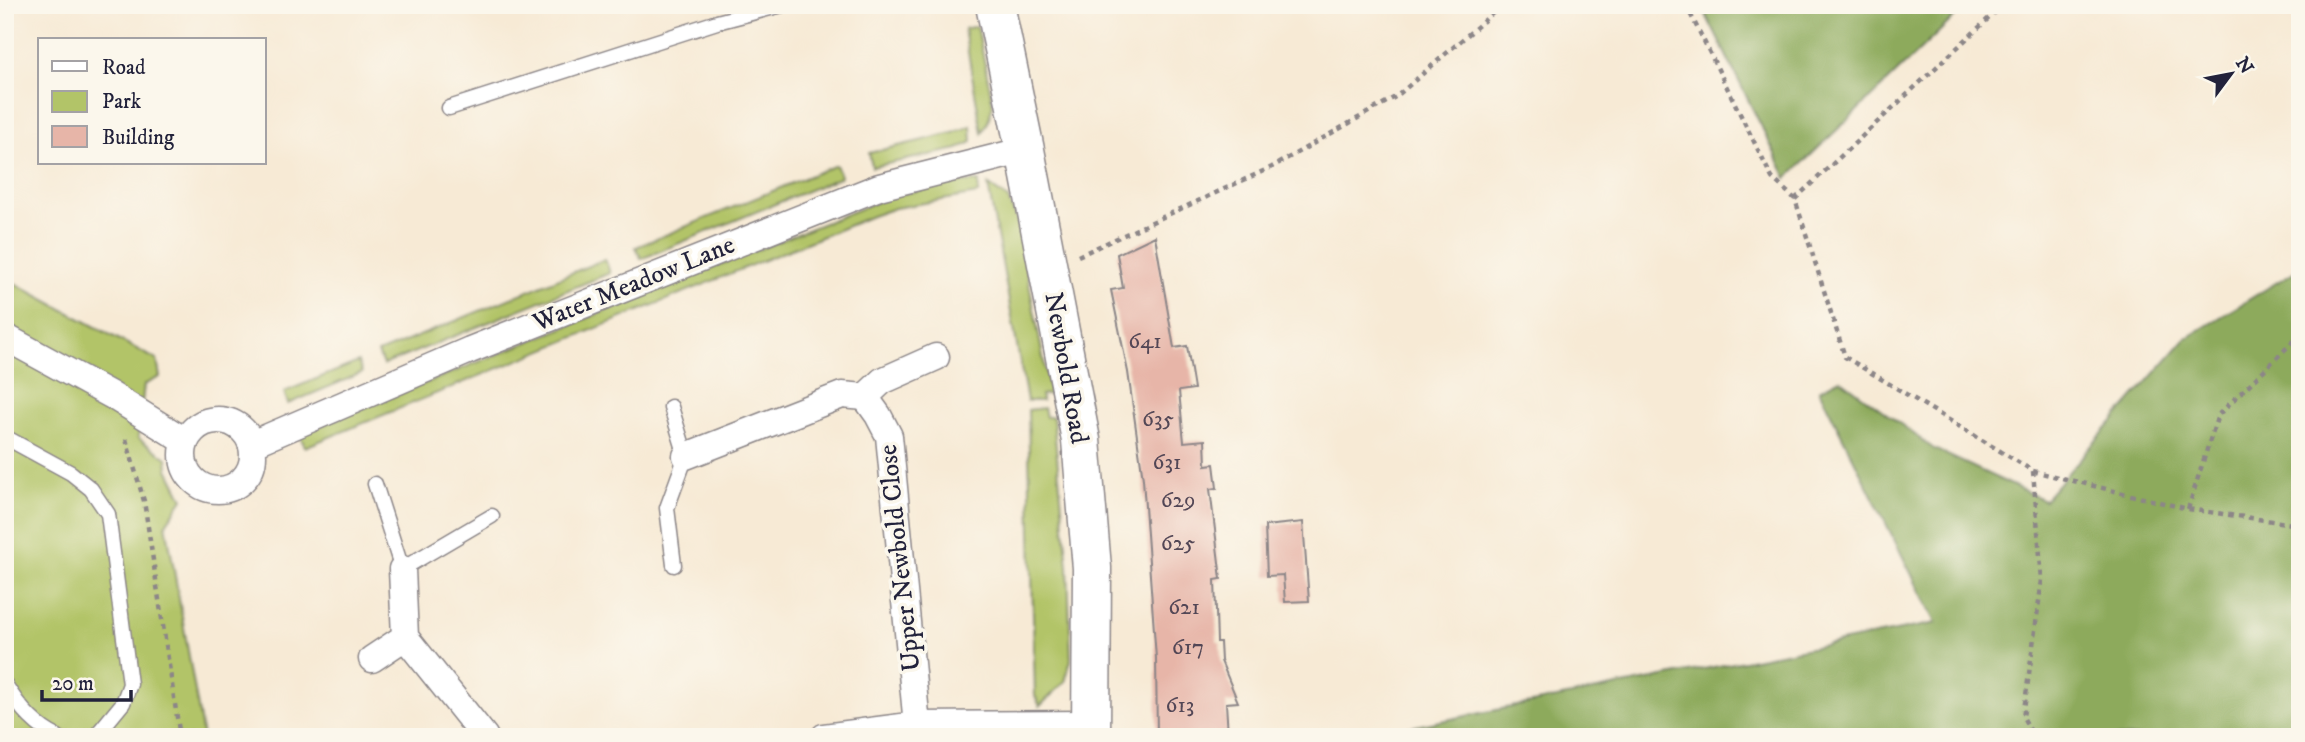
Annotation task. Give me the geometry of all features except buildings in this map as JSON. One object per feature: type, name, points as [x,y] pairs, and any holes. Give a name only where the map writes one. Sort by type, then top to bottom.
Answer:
[{"type":"main road","name":"Newbold Road","points":[[995,5],[1080,440],[1092,568],[1091,731]]},
{"type":"street","name":"Water Meadow Lane","points":[[253,444],[470,350],[879,187],[1025,150]]},
{"type":"street","points":[[5,337],[111,395],[185,441]]},
{"type":"street","points":[[687,456],[842,396],[865,397],[882,381],[936,357]]},
{"type":"street","name":"Upper Newbold Close","points":[[865,397],[889,436],[917,725]]},
{"type":"street","points":[[231,421],[246,433],[253,444],[251,468],[231,488],[214,491],[195,483],[183,462],[185,441],[202,423],[231,421]]},
{"type":"street","points":[[402,569],[405,636],[485,737]]},
{"type":"street","points":[[372,659],[405,636]]},
{"type":"street","points":[[824,737],[917,725],[1091,731]]},
{"type":"lane","points":[[449,108],[717,22],[782,5]]},
{"type":"lane","points":[[671,407],[687,456],[667,508],[674,565]]},
{"type":"lane","points":[[5,436],[71,473],[91,489],[108,514],[130,684],[123,703],[95,737]]},
{"type":"lane","points":[[375,484],[402,569],[492,516]]},
{"type":"lane","points":[[5,684],[16,702],[42,730],[58,737]]},
{"type":"path","points":[[1047,267],[1272,167],[1397,96],[1502,5]]},
{"type":"path","points":[[1686,5],[1772,178],[1795,199],[1845,357],[2034,471],[2188,509],[2300,525]]},
{"type":"path","points":[[1795,199],[2003,5]]},
{"type":"path","points":[[2188,509],[2218,415],[2300,335]]},
{"type":"path","points":[[111,395],[145,501],[180,737]]},
{"type":"path","points":[[2034,471],[2042,580],[2023,717],[2034,737]]},
{"type":"green space","points":[[1701,5],[1967,5],[1787,178]]},
{"type":"green space","points":[[977,26],[993,104],[982,133],[964,29]]},
{"type":"green space","points":[[971,126],[972,142],[958,149],[872,167],[869,153],[953,133]]},
{"type":"green space","points":[[836,165],[841,177],[641,259],[636,247]]},
{"type":"green space","points":[[965,182],[979,182],[978,194],[895,208],[872,216],[305,447],[299,434],[894,195]]},
{"type":"green space","points":[[988,185],[1008,199],[1017,220],[1050,394],[1041,395],[1042,401],[1027,401]]},
{"type":"green space","points":[[605,259],[610,273],[383,365],[378,353]]},
{"type":"green space","points":[[2300,268],[2300,737],[1360,737],[1936,623],[1819,390],[1840,379],[1934,449],[2044,500],[2185,339]]},
{"type":"green space","points":[[5,278],[157,360],[160,377],[144,385],[138,438],[167,458],[168,469],[183,499],[166,524],[203,737],[5,737]]},
{"type":"green space","points":[[358,362],[362,373],[288,404],[284,392]]},
{"type":"green space","points":[[1044,408],[1046,417],[1053,417],[1068,566],[1071,660],[1065,682],[1040,706],[1035,696],[1028,410]]}]
